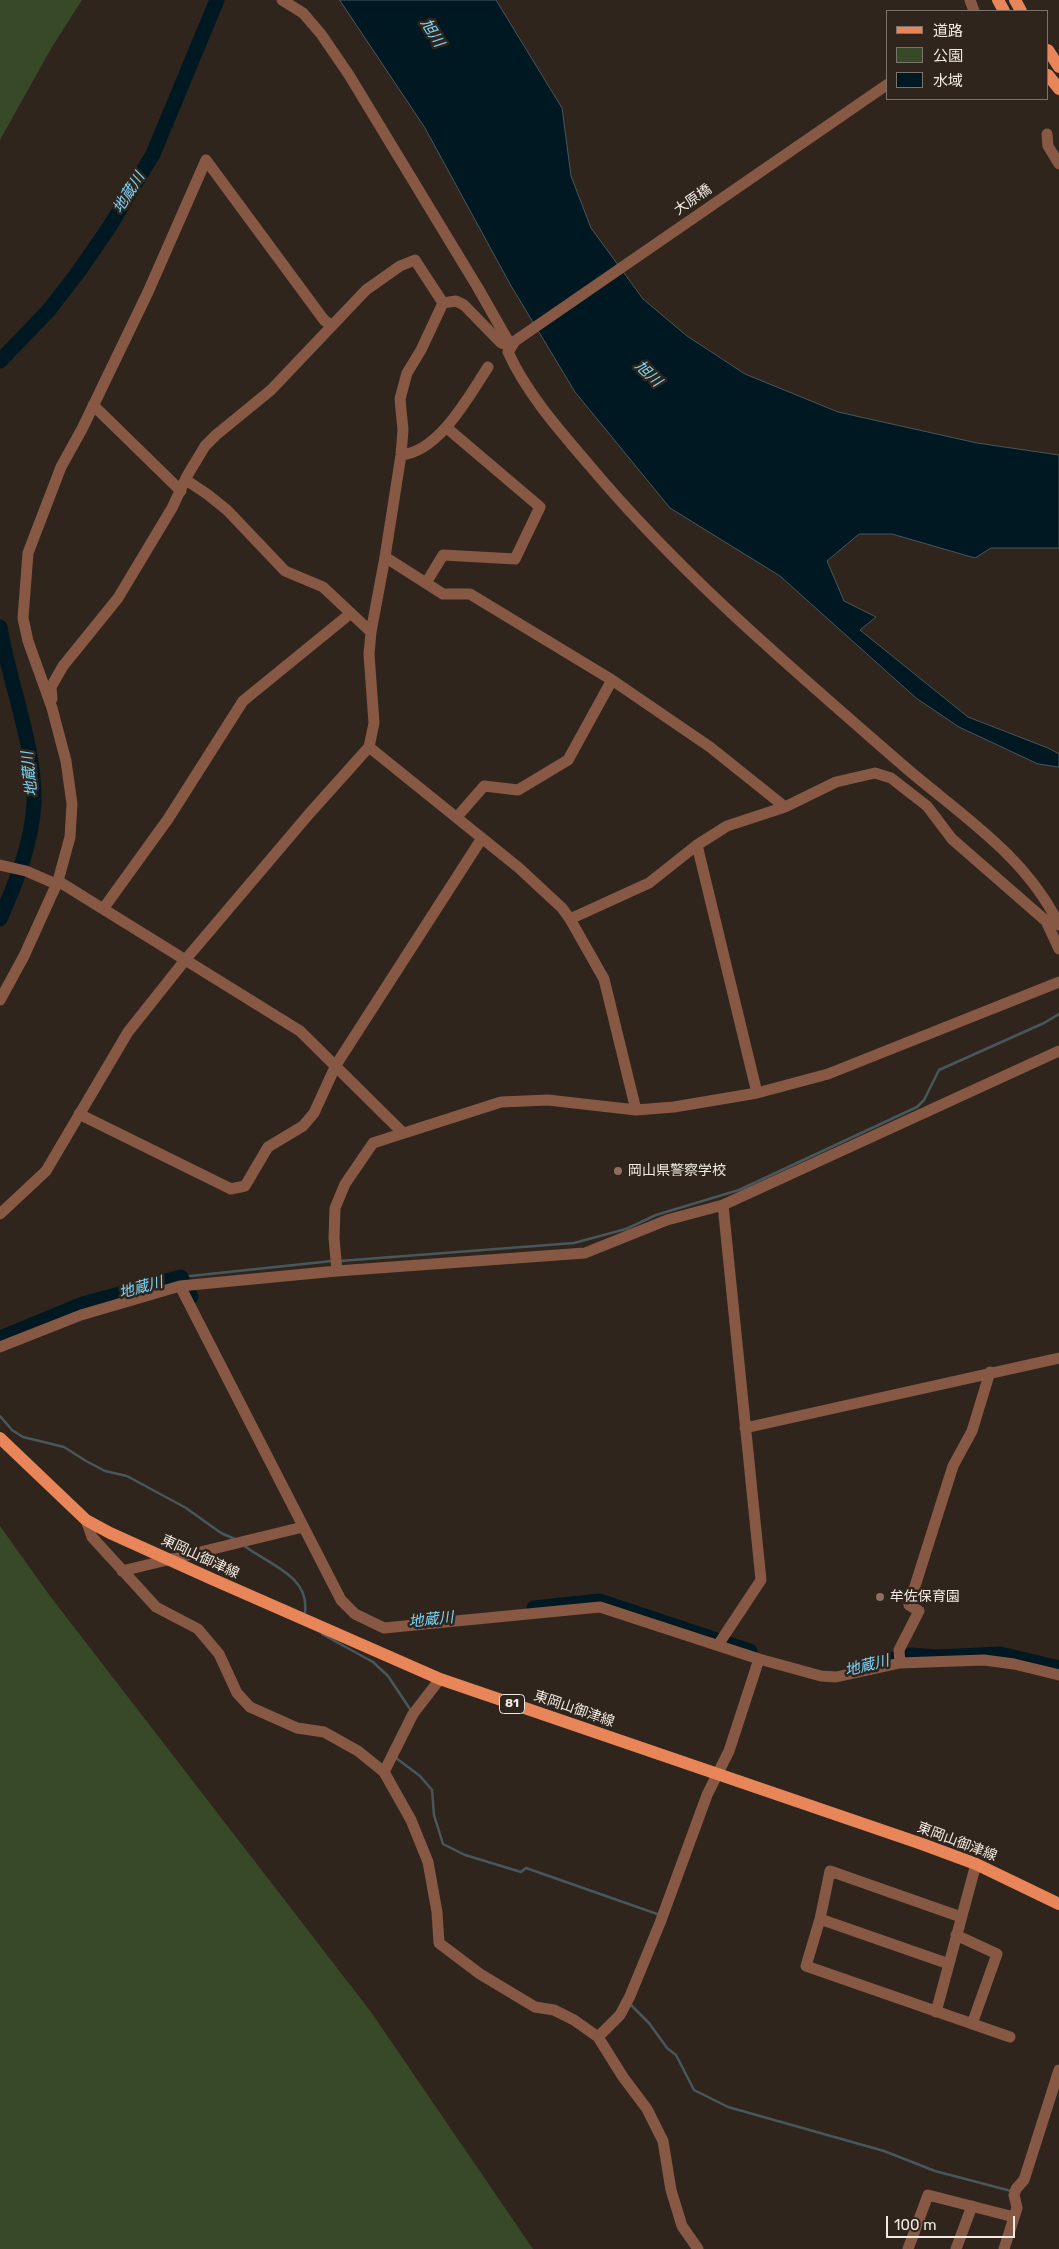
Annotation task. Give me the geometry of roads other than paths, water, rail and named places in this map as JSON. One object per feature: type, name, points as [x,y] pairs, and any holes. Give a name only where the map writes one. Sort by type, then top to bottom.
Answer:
[{"type":"main road","points":[[1049,52],[1059,67]]},
{"type":"main road","points":[[1049,75],[1059,89]]},
{"type":"main road","name":"東岡山御津線","points":[[0,1438],[86,1520],[110,1533],[440,1679],[976,1864],[1059,1904]]},
{"type":"street","points":[[282,0],[303,13],[321,34],[513,344]]},
{"type":"street","points":[[1000,8],[1014,0]]},
{"type":"street","name":"大原橋","points":[[513,344],[886,85]]},
{"type":"street","points":[[1047,134],[1048,146],[1059,164]]},
{"type":"street","points":[[0,1000],[24,956],[57,882],[70,837],[72,804],[66,761],[52,708],[28,641],[23,618],[28,553],[61,467],[148,292],[206,160],[324,320],[332,326]]},
{"type":"street","points":[[52,708],[51,687],[63,666],[118,598],[181,491],[205,446],[272,390],[366,290],[400,266],[415,260],[443,303]]},
{"type":"street","points":[[443,303],[456,301],[464,305],[501,343],[513,344]]},
{"type":"street","points":[[0,1214],[46,1171],[128,1032],[186,959],[308,814],[369,748],[374,723],[369,654],[371,632],[401,455],[403,430],[400,399],[407,373],[421,350],[443,303]]},
{"type":"street","points":[[513,344],[508,352],[517,371],[565,437],[630,512],[726,610],[908,769],[998,844],[1035,885],[1059,925]]},
{"type":"street","points":[[401,455],[412,454],[447,428],[488,367]]},
{"type":"street","points":[[93,405],[181,491]]},
{"type":"street","points":[[426,583],[443,555],[515,559],[540,507],[447,428]]},
{"type":"street","points":[[186,480],[227,510],[285,571],[323,587],[371,632]]},
{"type":"street","points":[[385,557],[443,594],[470,594],[612,680],[710,747],[785,807]]},
{"type":"street","points":[[103,909],[168,819],[244,701],[351,613]]},
{"type":"street","points":[[457,817],[484,786],[518,790],[568,760],[612,680]]},
{"type":"street","points":[[369,748],[519,868],[562,908],[604,980],[636,1110]]},
{"type":"street","points":[[570,919],[649,883],[697,845],[727,826],[785,807],[836,782],[875,773],[891,778],[927,806],[952,839],[1046,922],[1059,949]]},
{"type":"street","points":[[79,1114],[231,1189],[245,1186],[268,1147],[303,1126],[314,1113],[336,1065],[482,838]]},
{"type":"street","points":[[697,845],[757,1093]]},
{"type":"street","points":[[0,865],[26,871],[57,882],[186,959],[300,1031],[403,1132]]},
{"type":"street","points":[[337,1271],[334,1238],[335,1208],[345,1184],[373,1143],[502,1102],[548,1100],[636,1110],[674,1107],[757,1093],[828,1074],[1059,982]]},
{"type":"street","points":[[0,1347],[81,1315],[180,1286],[337,1271],[585,1253],[667,1220],[722,1205],[1059,1051]]},
{"type":"street","points":[[718,1645],[761,1580],[722,1205]]},
{"type":"street","points":[[180,1286],[341,1600],[355,1614],[384,1628],[402,1628],[600,1607],[758,1659],[821,1676],[836,1677],[900,1663],[984,1660],[1014,1664],[1059,1675]]},
{"type":"street","points":[[745,1428],[1059,1358]]},
{"type":"street","points":[[900,1663],[899,1650],[919,1611],[909,1605],[953,1466],[972,1431],[990,1372]]},
{"type":"street","points":[[86,1520],[92,1537],[156,1607],[198,1630],[219,1654],[237,1693],[250,1707],[297,1728],[324,1732],[358,1751],[384,1772],[411,1820],[428,1862],[437,1912],[440,1943],[480,1974],[535,2007],[554,2010],[574,2020],[598,2037],[623,2077],[647,2109],[664,2141],[671,2190],[682,2226],[698,2249]]},
{"type":"street","points":[[122,1572],[303,1527]]},
{"type":"street","points":[[598,2037],[620,2015],[630,1996],[660,1923],[707,1795],[729,1751],[758,1659]]},
{"type":"street","points":[[384,1772],[413,1714],[440,1679]]},
{"type":"street","points":[[936,2012],[976,1864]]},
{"type":"street","points":[[961,1917],[830,1871],[820,1919],[806,1966],[1010,2037]]},
{"type":"street","points":[[820,1919],[949,1964]]},
{"type":"street","points":[[956,1935],[998,1954],[972,2024]]},
{"type":"street","points":[[1004,2249],[1017,2208],[1014,2195],[1016,2189],[1024,2180],[1059,2070]]},
{"type":"street","points":[[908,2249],[928,2195],[1014,2217]]},
{"type":"street","points":[[956,2249],[972,2206]]},
{"type":"water","name":"旭川","points":[[340,0],[496,0],[562,108],[571,176],[591,228],[643,299],[687,336],[745,374],[838,412],[977,443],[1059,455],[1059,548],[991,548],[975,558],[892,534],[859,534],[827,561],[844,601],[876,617],[860,630],[968,717],[1059,754],[1059,767],[1038,764],[959,727],[916,698],[780,576],[670,508],[575,392],[510,284],[425,128]]},
{"type":"waterway","name":"地蔵川","points":[[0,361],[49,310],[110,226],[153,154],[217,0]]},
{"type":"waterway","name":"地蔵川","points":[[0,627],[31,760],[34,803],[27,848],[0,919]]},
{"type":"waterway","points":[[340,1261],[574,1243],[626,1229],[656,1215],[739,1190],[917,1107],[924,1100],[939,1070],[1044,1023],[1059,1014]]},
{"type":"waterway","points":[[181,1277],[332,1261]]},
{"type":"waterway","name":"地蔵川","points":[[0,1338],[83,1304],[181,1277],[191,1297]]},
{"type":"waterway","points":[[0,1416],[12,1430],[23,1437],[64,1447],[105,1471],[127,1476],[186,1508],[221,1533],[235,1539]]},
{"type":"waterway","points":[[243,1545],[275,1565],[294,1580],[301,1589],[305,1600],[305,1612]]},
{"type":"waterway","name":"地蔵川","points":[[534,1608],[600,1601],[750,1651]]},
{"type":"waterway","points":[[322,1634],[373,1662],[388,1676],[412,1712]]},
{"type":"waterway","name":"地蔵川","points":[[886,1661],[911,1655],[937,1657],[1000,1654],[1059,1668]]},
{"type":"waterway","points":[[396,1758],[420,1776],[432,1790],[434,1815],[443,1844],[465,1855],[521,1872],[526,1868],[660,1915]]},
{"type":"waterway","points":[[630,2004],[649,2023],[667,2048],[676,2055],[694,2090],[728,2107],[884,2151],[935,2171],[1011,2191]]},
{"type":"place","name":"岡山県警察学校","points":[[618,1171]]},
{"type":"place","name":"牟佐保育園","points":[[880,1597]]}]
